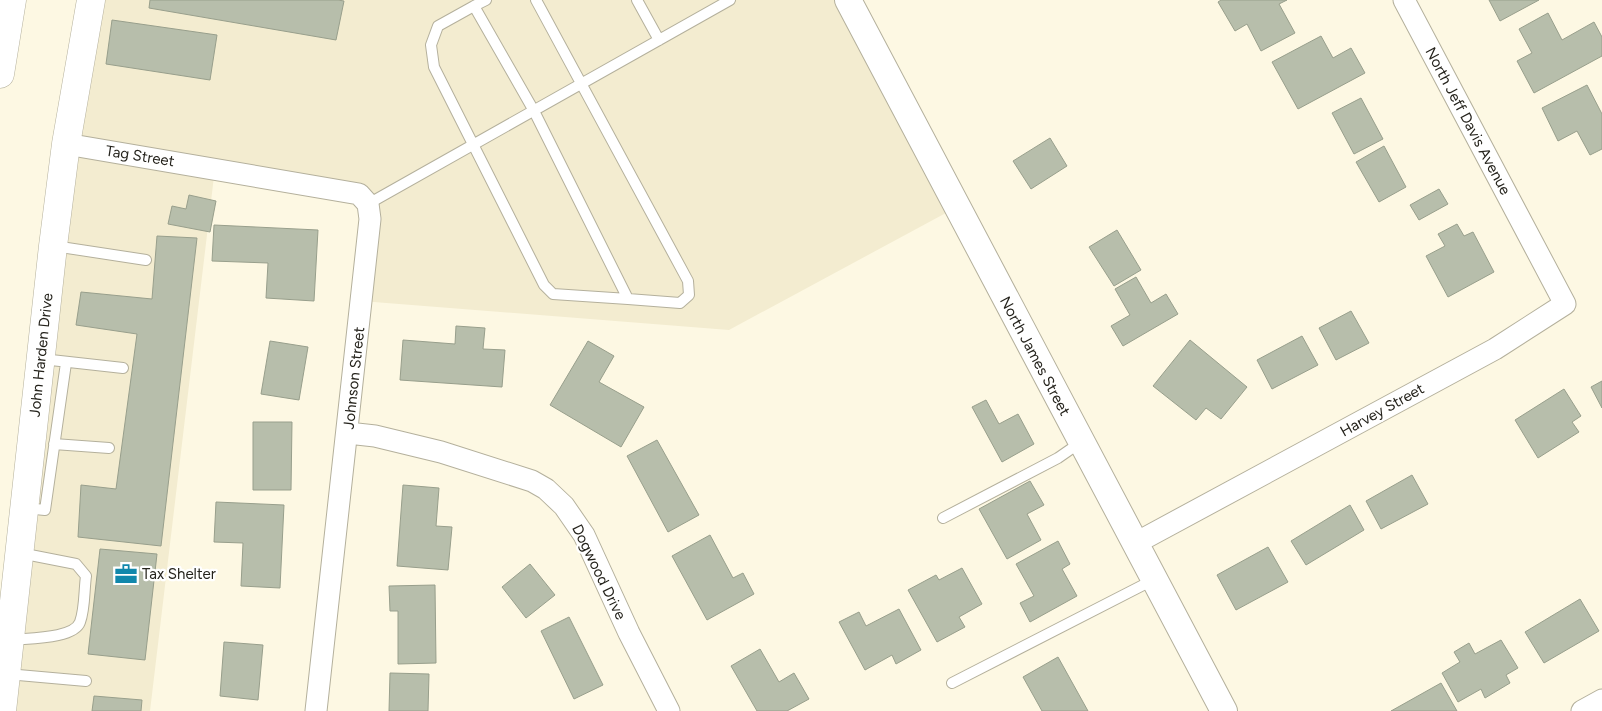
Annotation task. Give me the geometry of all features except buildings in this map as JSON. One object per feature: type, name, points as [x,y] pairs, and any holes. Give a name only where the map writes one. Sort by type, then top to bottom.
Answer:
[{"type":"main road","points":[[0,74],[12,0]]},
{"type":"main road","name":"John Harden Drive","points":[[2,711],[25,508],[53,361],[53,246],[66,144],[91,0]]},
{"type":"street","name":"North James Street","points":[[848,0],[1224,711]]},
{"type":"street","name":"North Jeff Davis Avenue","points":[[1404,0],[1532,242]]},
{"type":"street","name":"Tag Street","points":[[66,144],[359,194],[368,204]]},
{"type":"street","name":"Johnson Street","points":[[316,711],[370,219],[368,204]]},
{"type":"street","name":"Harvey Street","points":[[1134,544],[1495,349],[1565,304],[1532,242]]},
{"type":"street","name":"Dogwood Drive","points":[[348,433],[375,436],[441,452],[532,481],[546,489],[564,506],[584,535],[629,633],[669,711]]},
{"type":"street","points":[[1582,711],[1602,700]]},
{"type":"lane","points":[[486,0],[438,26],[431,45],[434,67],[475,144],[544,285],[553,294],[680,303],[689,295],[688,281],[536,0]]},
{"type":"lane","points":[[638,0],[659,40]]},
{"type":"lane","points":[[368,204],[659,40],[713,4],[730,0]]},
{"type":"lane","points":[[474,6],[534,110],[628,298]]},
{"type":"lane","points":[[53,246],[146,260]]},
{"type":"lane","points":[[25,508],[45,510],[54,444],[53,361],[123,368]]},
{"type":"lane","points":[[943,518],[1058,458],[1081,442]]},
{"type":"lane","points":[[54,444],[109,448]]},
{"type":"lane","points":[[9,640],[62,635],[74,630],[80,623],[86,576],[76,564],[19,553]]},
{"type":"lane","points":[[952,683],[1154,580]]},
{"type":"lane","points":[[6,674],[86,681]]},
{"type":"shaded area","points":[[91,0],[848,0],[957,207],[729,330],[361,301],[368,204],[215,168],[150,711],[2,711]]},
{"type":"place","name":"Tax Shelter","points":[[126,574]]}]
